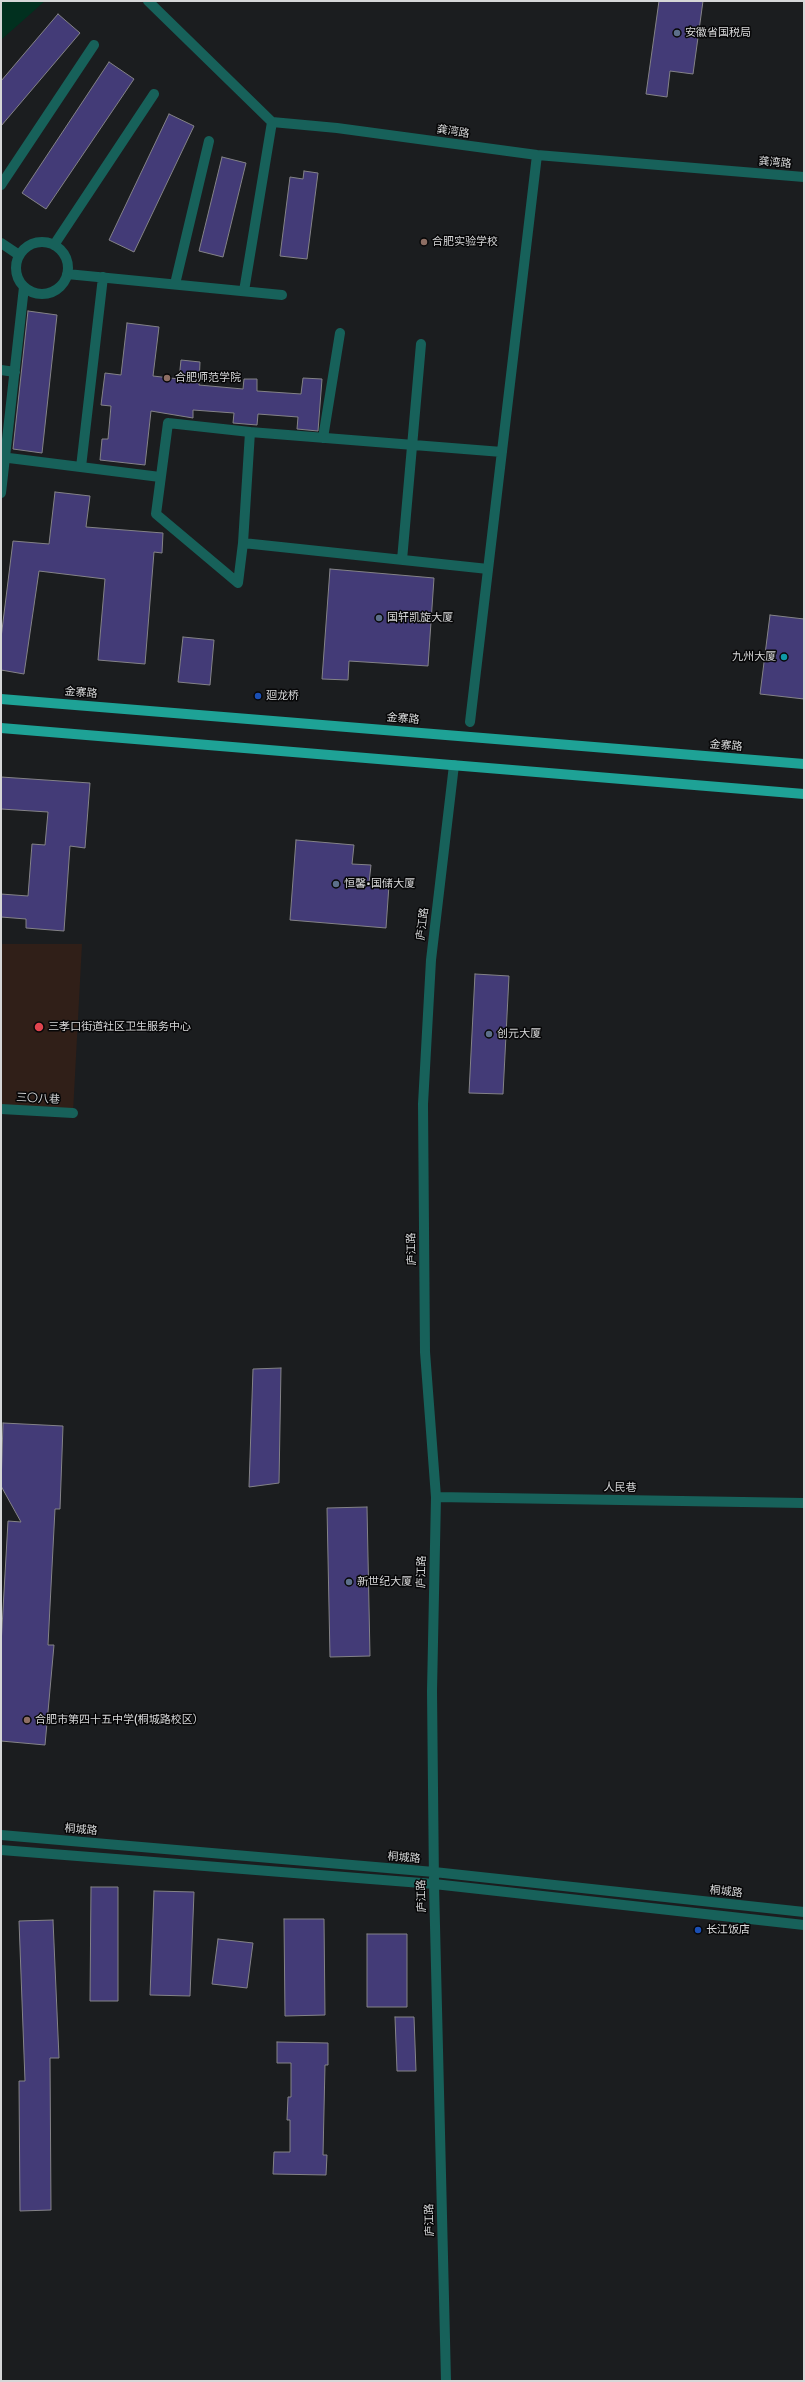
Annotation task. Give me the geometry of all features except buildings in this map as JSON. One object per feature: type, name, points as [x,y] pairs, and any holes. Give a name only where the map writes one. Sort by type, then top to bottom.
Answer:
[{"type":"main road","name":"金寨路","points":[[1,699],[804,764]]},
{"type":"main road","points":[[1,728],[804,794]]},
{"type":"street","points":[[148,1],[272,122],[244,291]]},
{"type":"street","points":[[1,185],[94,45]]},
{"type":"street","points":[[54,245],[154,94]]},
{"type":"street","name":"龚湾路","points":[[272,122],[337,128],[537,155],[804,177]]},
{"type":"street","points":[[175,284],[209,141]]},
{"type":"street","points":[[470,722],[537,155]]},
{"type":"street","points":[[1,493],[24,287],[16,271],[19,255],[24,248],[39,242],[54,245],[65,257],[67,274],[63,282],[49,292],[36,292],[24,287]]},
{"type":"street","points":[[1,243],[19,255]]},
{"type":"street","points":[[67,274],[282,294]]},
{"type":"street","points":[[81,467],[103,277]]},
{"type":"street","points":[[324,438],[340,333]]},
{"type":"street","points":[[402,560],[421,344]]},
{"type":"street","points":[[1,370],[15,372]]},
{"type":"street","points":[[250,432],[243,543],[238,583],[156,514],[168,423],[250,432],[502,452]]},
{"type":"street","points":[[4,458],[160,477]]},
{"type":"street","points":[[243,543],[488,569]]},
{"type":"street","name":"庐江路","points":[[446,2381],[434,1884],[432,1691],[436,1497],[425,1352],[423,1104],[430,960],[454,765]]},
{"type":"street","name":"三〇八巷","points":[[1,1109],[73,1113]]},
{"type":"street","name":"人民巷","points":[[436,1497],[804,1503]]},
{"type":"street","name":"桐城路","points":[[1,1835],[434,1872],[804,1912]]},
{"type":"street","name":"桐城路","points":[[1,1850],[434,1884],[804,1924]]},
{"type":"shaded area","name":"三孝口街道社区卫生服务中心","points":[[1,944],[82,944],[73,1113],[1,1109]]},
{"type":"green space","points":[[1,1],[45,1],[1,40]]},
{"type":"place","name":"安徽省国税局","points":[[677,33]]},
{"type":"place","name":"合肥实验学校","points":[[424,242]]},
{"type":"place","name":"合肥师范学院","points":[[167,378]]},
{"type":"place","name":"国轩凯旋大厦","points":[[379,618]]},
{"type":"place","name":"九州大厦","points":[[784,657]]},
{"type":"place","name":"廻龙桥","points":[[258,696]]},
{"type":"place","name":"恒馨•国储大厦","points":[[336,884]]},
{"type":"place","name":"三孝口街道社区卫生服务中心","points":[[39,1027]]},
{"type":"place","name":"创元大厦","points":[[489,1034]]},
{"type":"place","name":"新世纪大厦","points":[[349,1582]]},
{"type":"place","name":"合肥市第四十五中学(桐城路校区）","points":[[27,1720]]},
{"type":"place","name":"长江饭店","points":[[698,1930]]}]
